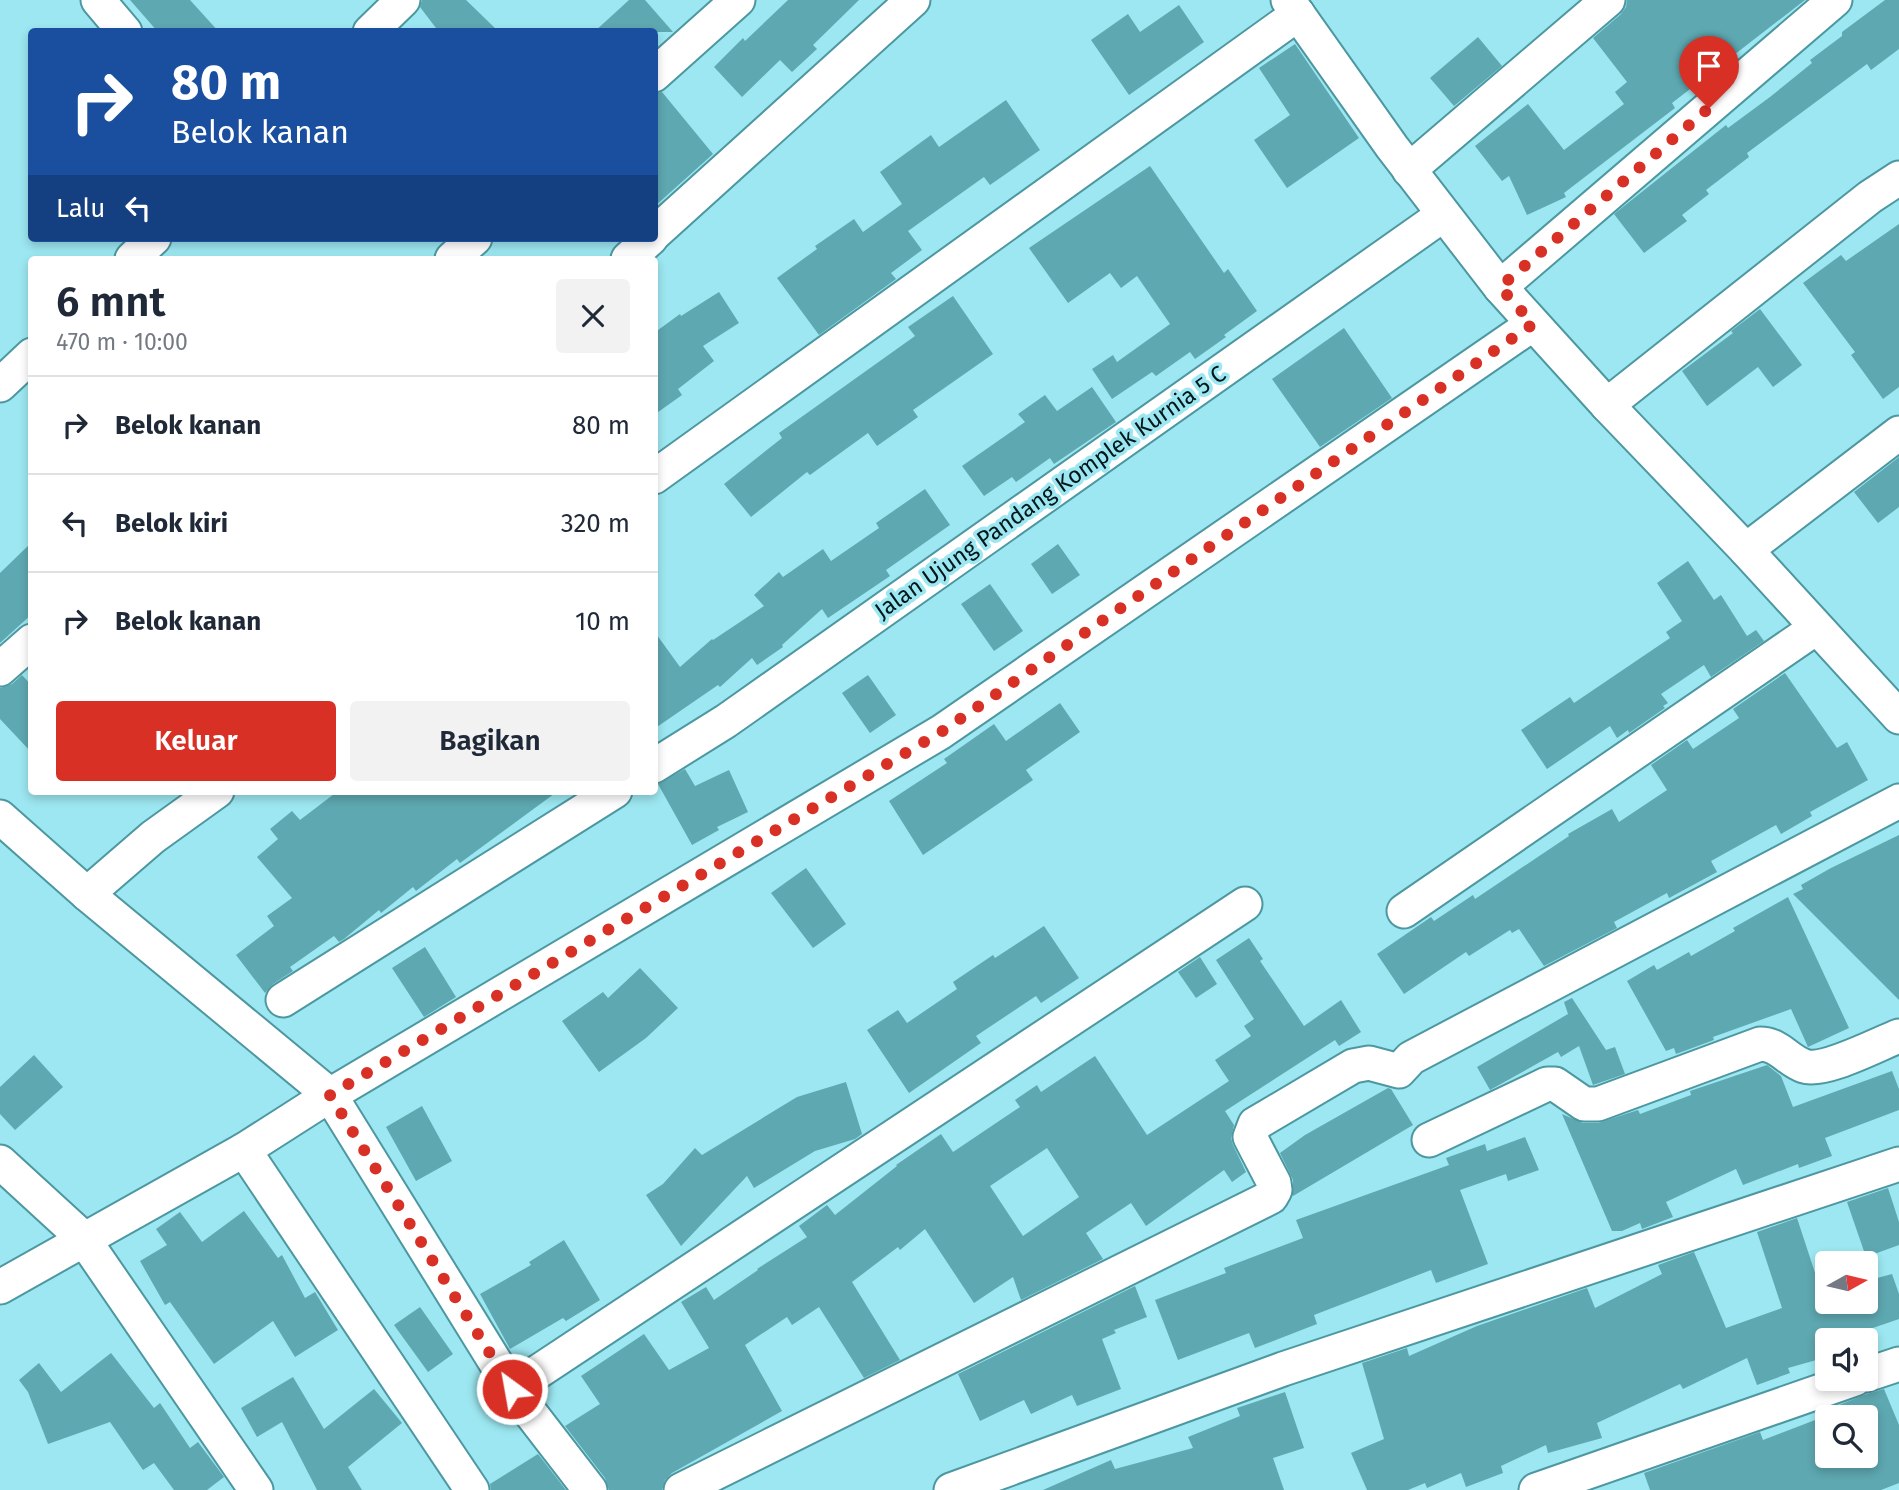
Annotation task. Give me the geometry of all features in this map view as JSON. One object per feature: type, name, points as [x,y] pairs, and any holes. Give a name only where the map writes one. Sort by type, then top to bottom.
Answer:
[{"type":"street","points":[[99,0],[122,28]]},
{"type":"street","points":[[374,28],[403,0]]},
{"type":"street","points":[[658,71],[737,0]]},
{"type":"street","points":[[658,231],[914,0]]},
{"type":"street","points":[[1409,170],[1608,0]]},
{"type":"street","points":[[1500,287],[1835,0]]},
{"type":"street","points":[[658,474],[1293,7],[1409,170],[1500,287],[1606,405],[1898,713]]},
{"type":"street","points":[[1606,405],[1870,197],[1899,178]]},
{"type":"street","name":"Jalan Ujung Pandang Komplek Kurnia 5 C","points":[[658,763],[737,713],[1443,215]]},
{"type":"street","points":[[135,256],[149,242]]},
{"type":"street","points":[[455,256],[471,242]]},
{"type":"street","points":[[631,256],[646,242]]},
{"type":"street","points":[[0,1287],[244,1150],[330,1095],[941,732],[1533,324]]},
{"type":"street","points":[[1746,550],[1899,433]]},
{"type":"street","points":[[1404,911],[1816,628]]},
{"type":"street","points":[[0,669],[28,644]]},
{"type":"street","points":[[87,894],[153,837],[211,795]]},
{"type":"street","points":[[283,1000],[609,795]]},
{"type":"street","points":[[681,1490],[1271,1197],[1275,1190],[1274,1183],[1250,1136],[1255,1124],[1353,1066],[1368,1063],[1399,1071],[1411,1058],[1899,801]]},
{"type":"street","points":[[0,817],[87,894],[330,1095],[512,1389],[590,1490]]},
{"type":"street","points":[[512,1389],[1245,904]]},
{"type":"street","points":[[1429,1140],[1547,1084],[1555,1084],[1584,1104],[1598,1104],[1760,1044],[1774,1046],[1802,1066],[1818,1068],[1899,1036]]},
{"type":"street","points":[[244,1150],[471,1490]]},
{"type":"street","points":[[0,1162],[83,1238],[256,1490]]},
{"type":"street","points":[[951,1490],[1283,1369],[1899,1164]]},
{"type":"street","points":[[1878,1371],[1899,1364]]},
{"type":"street","points":[[1536,1490],[1821,1391]]},
{"type":"building","points":[[130,0],[190,0],[215,28],[154,28]]},
{"type":"building","points":[[422,0],[466,0],[495,28],[436,28],[420,7]]},
{"type":"building","points":[[629,0],[645,0],[673,32],[658,32],[658,28],[598,28]]},
{"type":"building","points":[[788,0],[859,0],[813,45],[817,49],[792,72],[780,60],[742,97],[714,67]]},
{"type":"building","points":[[1627,0],[1805,0],[1672,103],[1675,108],[1564,193],[1566,197],[1527,215],[1509,176],[1502,181],[1475,146],[1528,104],[1564,150],[1624,104],[1615,92],[1627,82],[1593,38],[1621,14]]},
{"type":"building","points":[[1885,0],[1899,0],[1899,49],[1871,70],[1867,64],[1747,153],[1749,157],[1706,190],[1709,194],[1682,215],[1687,221],[1644,253],[1614,214],[1726,125],[1728,128],[1770,97],[1812,63],[1810,60],[1842,36],[1842,32]]},
{"type":"building","points":[[1179,5],[1204,42],[1129,95],[1091,40],[1128,14],[1140,32]]},
{"type":"building","points":[[1478,37],[1502,66],[1454,106],[1430,78]]},
{"type":"building","points":[[1295,44],[1359,138],[1287,188],[1254,140],[1290,115],[1259,68]]},
{"type":"building","points":[[662,92],[713,154],[658,203],[658,93]]},
{"type":"building","points":[[1006,100],[1040,150],[990,185],[984,177],[908,231],[922,250],[891,273],[896,279],[819,335],[777,278],[817,249],[815,246],[854,219],[863,232],[902,204],[880,172],[931,135],[939,147]]},
{"type":"building","points":[[1150,166],[1224,273],[1228,269],[1257,311],[1195,359],[1190,352],[1156,376],[1152,372],[1112,399],[1092,369],[1113,355],[1117,362],[1170,324],[1137,276],[1121,288],[1110,273],[1068,303],[1029,248]]},
{"type":"building","points":[[1899,224],[1899,387],[1883,399],[1851,355],[1855,352],[1803,283],[1841,255],[1846,261]]},
{"type":"building","points":[[719,292],[739,323],[703,346],[714,361],[678,389],[682,395],[658,412],[658,330],[680,314],[681,316]]},
{"type":"building","points":[[953,296],[993,354],[913,410],[918,417],[877,446],[868,433],[810,475],[807,472],[751,517],[724,484],[782,438],[779,433],[915,336],[908,327]]},
{"type":"building","points":[[1760,309],[1802,365],[1773,387],[1758,367],[1707,406],[1682,371]]},
{"type":"building","points":[[1344,328],[1392,398],[1320,447],[1272,379]]},
{"type":"building","points":[[1092,387],[1116,422],[1054,464],[1050,458],[1016,482],[1012,477],[984,496],[962,466],[1025,422],[1018,414],[1045,395],[1057,411]]},
{"type":"building","points":[[1899,457],[1899,507],[1878,523],[1854,492]]},
{"type":"building","points":[[925,489],[950,525],[886,570],[890,576],[828,618],[822,609],[782,645],[783,647],[757,665],[752,658],[720,687],[718,685],[658,726],[658,637],[680,667],[712,639],[764,606],[754,595],[779,572],[783,577],[823,549],[831,561],[879,528],[876,523]]},
{"type":"building","points":[[1058,544],[1080,575],[1052,594],[1031,564]]},
{"type":"building","points":[[28,546],[28,618],[0,643],[0,573]]},
{"type":"building","points":[[1688,561],[1714,600],[1721,595],[1747,636],[1756,630],[1764,641],[1711,677],[1704,665],[1661,694],[1668,703],[1663,706],[1665,708],[1629,733],[1628,730],[1617,738],[1610,726],[1547,769],[1521,730],[1570,697],[1574,703],[1670,638],[1666,632],[1682,621],[1657,583]]},
{"type":"building","points":[[990,584],[1023,631],[994,651],[961,604]]},
{"type":"building","points":[[1785,673],[1837,748],[1847,742],[1868,780],[1810,812],[1812,816],[1781,834],[1776,825],[1711,861],[1717,872],[1669,898],[1667,893],[1614,922],[1617,928],[1544,966],[1519,929],[1512,933],[1510,930],[1469,956],[1466,952],[1404,994],[1377,954],[1431,917],[1434,921],[1473,895],[1475,899],[1569,836],[1568,834],[1612,809],[1619,822],[1667,790],[1651,765],[1687,740],[1693,749],[1739,718],[1733,709]]},
{"type":"building","points":[[22,675],[28,682],[28,749],[0,719],[0,688],[12,684]]},
{"type":"building","points":[[868,675],[896,715],[870,733],[842,693]]},
{"type":"building","points":[[1060,703],[1080,732],[1026,770],[1033,780],[923,855],[889,801],[947,763],[944,759],[994,724],[1006,741]]},
{"type":"building","points":[[685,769],[695,786],[729,770],[748,812],[717,827],[719,830],[692,845],[658,784]]},
{"type":"building","points":[[333,795],[553,795],[460,863],[457,859],[416,891],[413,887],[381,913],[379,910],[344,939],[339,942],[334,936],[290,967],[293,971],[273,984],[265,993],[236,955],[274,926],[267,916],[292,898],[257,857],[278,839],[270,829],[292,811],[300,820]]},
{"type":"building","points":[[1899,835],[1899,1000],[1793,894],[1803,889],[1801,885],[1831,868]]},
{"type":"building","points":[[806,868],[846,924],[813,948],[771,893]]},
{"type":"building","points":[[1788,897],[1849,1028],[1808,1047],[1791,1009],[1713,1037],[1714,1040],[1676,1054],[1674,1048],[1666,1051],[1627,981],[1654,965],[1657,970],[1689,952],[1691,956]]},
{"type":"building","points":[[1044,926],[1079,978],[1041,1003],[1036,996],[976,1036],[981,1043],[909,1093],[867,1030],[898,1010],[907,1023],[957,989],[953,982]]},
{"type":"building","points":[[1249,938],[1263,959],[1260,961],[1304,1026],[1341,1000],[1361,1032],[1339,1046],[1335,1040],[1225,1111],[1234,1125],[1231,1138],[1246,1172],[1232,1182],[1224,1170],[1146,1226],[1131,1203],[1086,1233],[1103,1259],[1021,1300],[1013,1277],[974,1303],[925,1229],[900,1250],[898,1247],[852,1282],[900,1360],[864,1378],[819,1307],[792,1325],[787,1317],[745,1345],[782,1411],[672,1473],[665,1480],[662,1490],[609,1490],[605,1478],[565,1426],[600,1404],[581,1376],[644,1334],[669,1370],[709,1348],[681,1302],[706,1287],[714,1300],[807,1237],[799,1226],[827,1205],[835,1215],[896,1165],[941,1134],[953,1152],[1020,1107],[1015,1100],[1037,1085],[1041,1092],[1095,1056],[1147,1135],[1229,1081],[1215,1060],[1251,1036],[1244,1026],[1254,1019],[1216,960]],"holes":[[[1047,1148],[1079,1197],[1023,1236],[990,1186]]]},
{"type":"building","points":[[425,947],[456,997],[424,1017],[392,968]]},
{"type":"building","points":[[1200,957],[1217,984],[1196,998],[1178,972]]},
{"type":"building","points":[[640,968],[678,1008],[646,1038],[599,1072],[562,1021],[603,992],[608,998]]},
{"type":"building","points":[[1572,998],[1606,1050],[1615,1047],[1625,1074],[1593,1085],[1579,1046],[1561,1057],[1558,1052],[1490,1090],[1477,1067],[1568,1014],[1564,1002]]},
{"type":"building","points":[[34,1055],[63,1087],[15,1130],[0,1114],[0,1087]]},
{"type":"building","points":[[1767,1065],[1781,1076],[1793,1107],[1892,1071],[1899,1089],[1899,1110],[1825,1138],[1832,1156],[1799,1168],[1798,1164],[1743,1185],[1736,1169],[1666,1202],[1673,1217],[1642,1229],[1640,1223],[1622,1231],[1612,1231],[1562,1114],[1583,1123],[1598,1123],[1638,1110],[1640,1114],[1691,1095],[1690,1091]]},
{"type":"building","points":[[846,1082],[862,1134],[855,1139],[815,1151],[754,1188],[747,1176],[681,1246],[646,1195],[663,1184],[695,1148],[702,1155],[797,1097]]},
{"type":"building","points":[[1388,1088],[1413,1125],[1293,1196],[1293,1180],[1280,1153],[1305,1135]]},
{"type":"building","points":[[422,1106],[452,1161],[416,1181],[386,1127]]},
{"type":"building","points":[[1525,1137],[1539,1170],[1508,1181],[1506,1174],[1460,1190],[1488,1264],[1436,1283],[1431,1270],[1314,1315],[1317,1324],[1255,1348],[1249,1333],[1178,1360],[1155,1300],[1226,1273],[1224,1268],[1303,1238],[1296,1220],[1449,1165],[1446,1158],[1485,1144],[1487,1151]]},
{"type":"building","points":[[1888,1188],[1899,1222],[1899,1245],[1878,1253],[1864,1251],[1847,1202]]},
{"type":"building","points":[[244,1211],[278,1258],[282,1255],[305,1298],[315,1292],[338,1330],[295,1357],[273,1321],[214,1364],[170,1302],[165,1305],[140,1261],[167,1245],[156,1229],[180,1212],[202,1242]]},
{"type":"building","points":[[1797,1218],[1815,1273],[1815,1314],[1878,1314],[1878,1278],[1892,1274],[1899,1294],[1899,1319],[1873,1328],[1815,1328],[1815,1360],[1788,1368],[1790,1373],[1757,1385],[1747,1358],[1683,1389],[1680,1384],[1597,1423],[1602,1438],[1548,1453],[1546,1445],[1501,1466],[1503,1473],[1466,1487],[1461,1473],[1427,1488],[1425,1483],[1408,1490],[1367,1490],[1351,1453],[1384,1439],[1362,1363],[1407,1348],[1409,1356],[1477,1326],[1587,1288],[1595,1308],[1662,1274],[1658,1265],[1694,1252],[1726,1328],[1782,1308],[1757,1232]]},
{"type":"building","points":[[564,1240],[600,1300],[566,1321],[563,1318],[510,1349],[480,1294],[531,1265],[529,1262]]},
{"type":"building","points":[[1135,1286],[1147,1317],[1114,1330],[1116,1333],[1102,1339],[1121,1389],[1077,1406],[1072,1395],[1031,1414],[1024,1400],[980,1421],[958,1374]]},
{"type":"building","points":[[420,1307],[453,1354],[428,1372],[394,1325]]},
{"type":"building","points":[[111,1353],[154,1408],[160,1403],[190,1448],[198,1442],[224,1477],[207,1490],[174,1490],[154,1463],[143,1470],[110,1422],[48,1444],[28,1392],[19,1380],[39,1363],[61,1392]]},
{"type":"building","points":[[293,1377],[324,1429],[374,1389],[402,1423],[348,1467],[362,1490],[317,1490],[282,1422],[257,1437],[241,1408]]},
{"type":"building","points":[[1884,1389],[1899,1425],[1899,1483],[1881,1490],[1650,1490],[1644,1473],[1760,1432],[1763,1440],[1815,1420],[1815,1468],[1878,1468],[1878,1405],[1839,1405]]},
{"type":"building","points":[[1285,1392],[1304,1448],[1273,1458],[1284,1490],[1043,1490],[1111,1460],[1115,1469],[1193,1448],[1188,1437],[1240,1416],[1237,1408]]},
{"type":"building","points":[[538,1454],[566,1490],[491,1490],[490,1484]]},
{"type":"route","points":[[512,1389],[330,1095],[941,732],[1533,324],[1500,287],[1709,108]]}]
